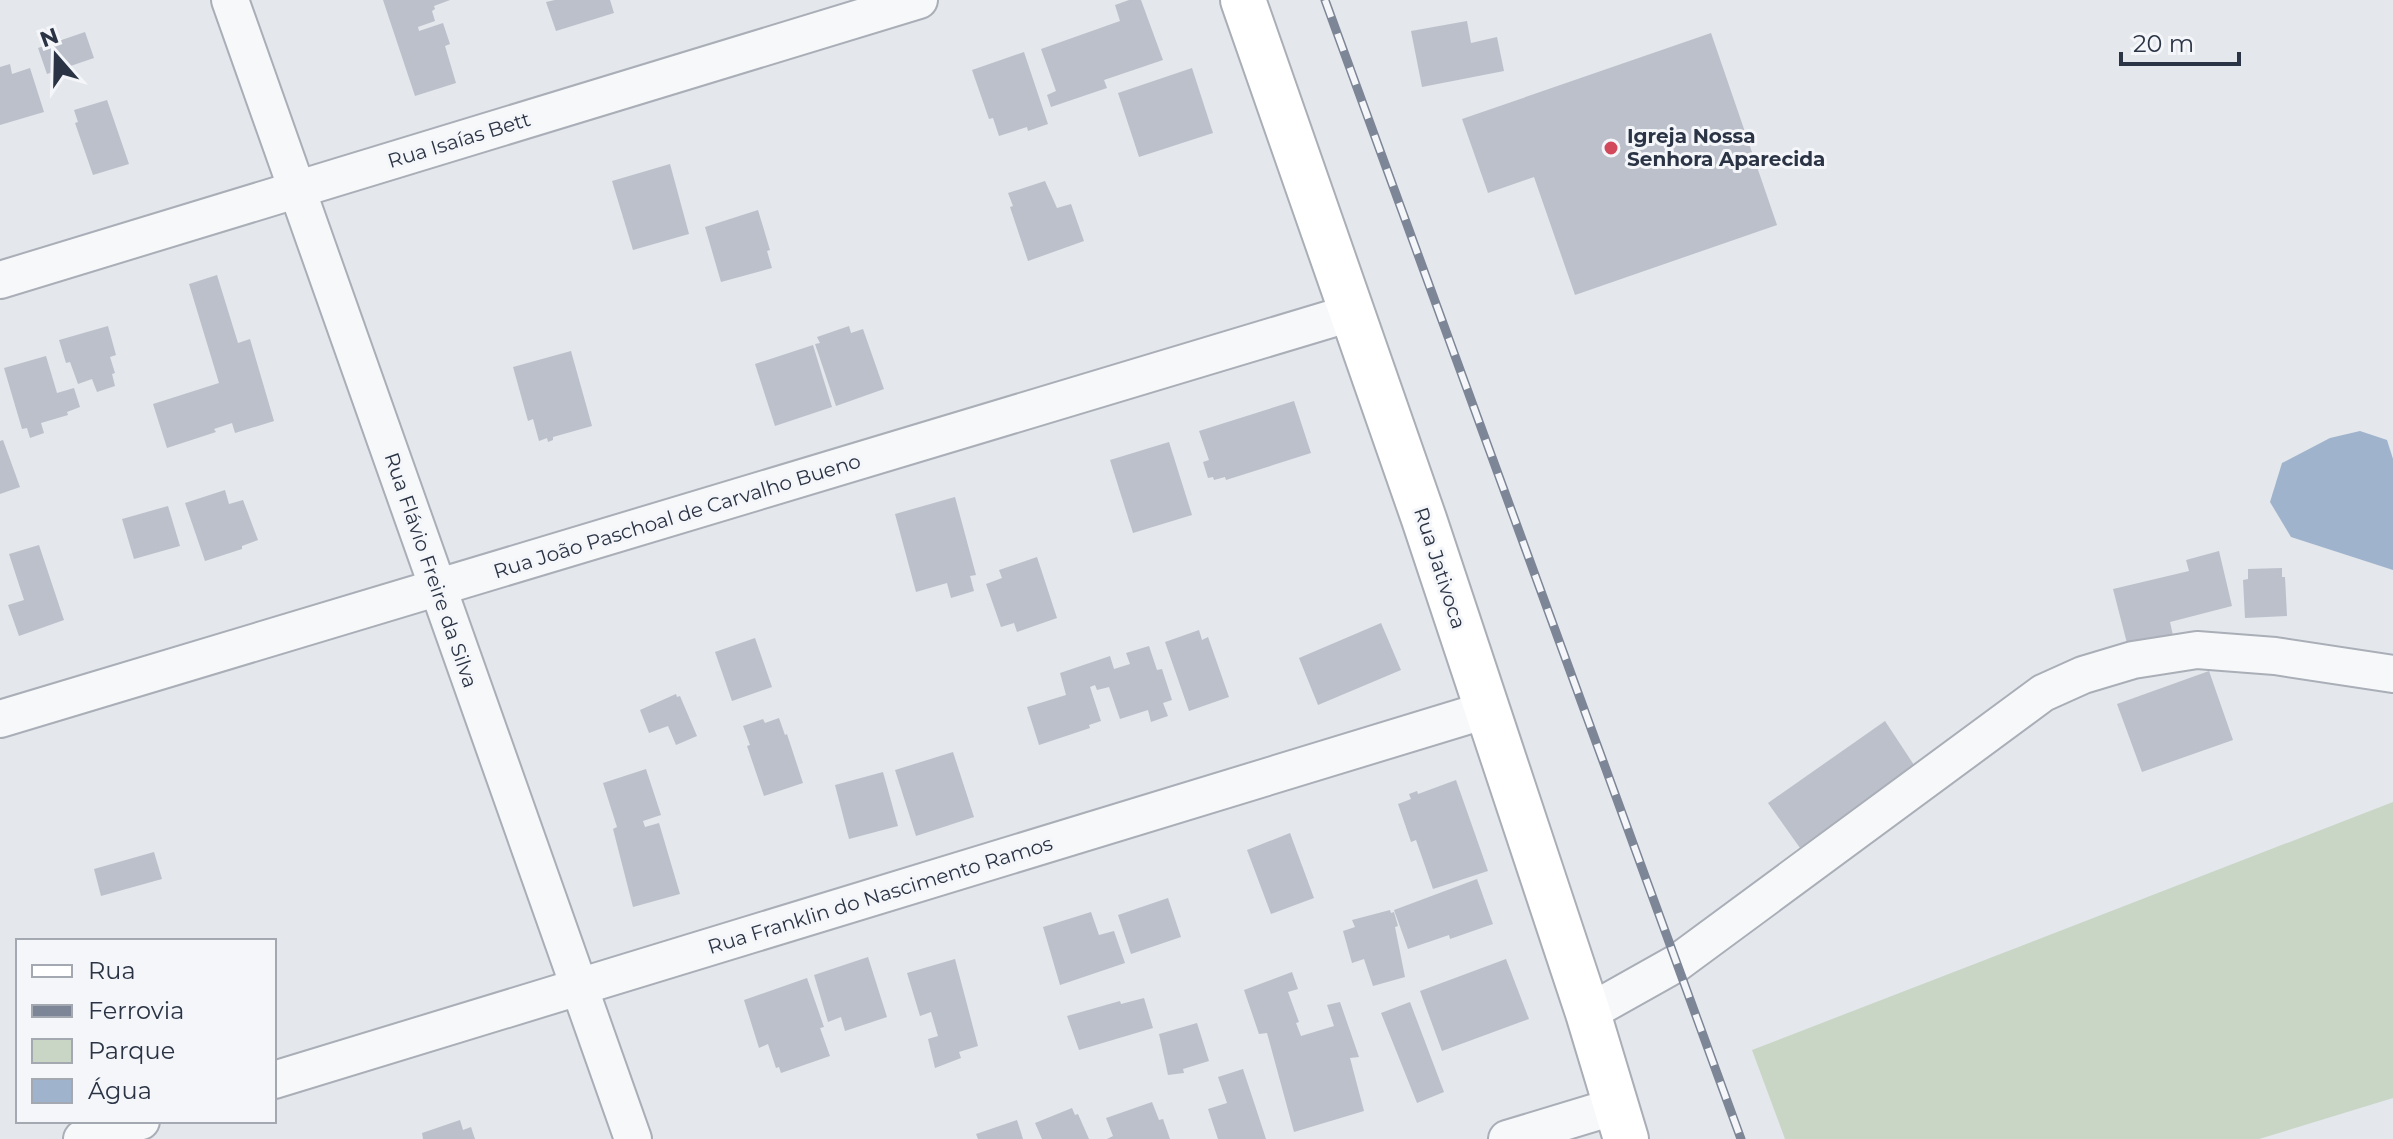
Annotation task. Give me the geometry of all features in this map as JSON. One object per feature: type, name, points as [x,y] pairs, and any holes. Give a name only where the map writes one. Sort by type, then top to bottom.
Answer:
[{"type":"street","name":"Rua Flávio Freire da Silva","points":[[230,0],[633,1139]]},
{"type":"street","name":"Rua Isaías Bett","points":[[0,280],[919,0]]},
{"type":"street","name":"Rua Jativoca","points":[[1243,0],[1354,312],[1588,1013],[1621,1122]]},
{"type":"street","name":"Rua João Paschoal de Carvalho Bueno","points":[[0,719],[1354,312]]},
{"type":"street","points":[[1588,1013],[1677,963],[2043,693],[2083,675],[2133,660],[2197,650],[2275,656],[2393,674]]},
{"type":"street","name":"Rua Franklin do Nascimento Ramos","points":[[276,1079],[1486,710]]},
{"type":"street","points":[[1507,1139],[1621,1122]]},
{"type":"street","points":[[82,1139],[134,1123]]},
{"type":"green space","points":[[2393,802],[2393,1098],[2259,1139],[1785,1139],[1752,1050]]},
{"type":"water","points":[[2360,431],[2387,440],[2393,459],[2393,570],[2291,537],[2270,502],[2282,463],[2330,438]]},
{"type":"building","points":[[383,0],[450,0],[434,6],[435,21],[418,27],[419,31],[443,23],[450,44],[445,46],[456,83],[415,96]]},
{"type":"building","points":[[610,0],[614,13],[556,31],[546,2]]},
{"type":"building","points":[[1141,0],[1163,60],[1104,80],[1107,88],[1051,107],[1047,95],[1056,91],[1041,49],[1120,21],[1115,5]]},
{"type":"building","points":[[1467,21],[1471,43],[1497,37],[1504,71],[1422,87],[1411,31]]},
{"type":"building","points":[[85,32],[94,58],[47,74],[38,48]]},
{"type":"building","name":"Igreja Nossa Senhora Aparecida","points":[[1711,33],[1777,225],[1575,295],[1534,177],[1488,193],[1462,119]]},
{"type":"building","points":[[1024,52],[1048,124],[999,136],[993,118],[989,119],[972,70]]},
{"type":"building","points":[[10,64],[12,74],[30,68],[44,112],[0,125],[0,67]]},
{"type":"building","points":[[1192,68],[1213,133],[1139,157],[1118,93]]},
{"type":"building","points":[[107,100],[129,164],[93,175],[75,123],[78,122],[74,110]]},
{"type":"building","points":[[670,164],[689,234],[633,250],[612,181]]},
{"type":"building","points":[[1045,181],[1057,208],[1071,204],[1084,241],[1028,261],[1008,193]]},
{"type":"building","points":[[758,210],[772,268],[721,282],[705,227]]},
{"type":"building","points":[[217,275],[238,343],[250,339],[274,421],[235,433],[232,423],[214,429],[216,432],[167,448],[153,404],[219,383],[189,284]]},
{"type":"building","points":[[108,326],[116,355],[110,357],[115,386],[97,392],[92,379],[78,384],[70,362],[66,363],[59,340]]},
{"type":"building","points":[[849,326],[851,333],[863,329],[884,389],[836,406],[815,344],[820,343],[817,337]]},
{"type":"building","points":[[813,345],[832,407],[775,426],[755,364]]},
{"type":"building","points":[[571,351],[592,426],[553,437],[548,442],[547,438],[539,441],[533,419],[528,421],[513,367]]},
{"type":"building","points":[[46,356],[57,393],[74,388],[80,407],[67,412],[68,415],[41,423],[44,433],[30,438],[27,428],[22,429],[4,368]]},
{"type":"building","points":[[1294,401],[1311,453],[1226,480],[1225,477],[1208,478],[1203,462],[1209,460],[1199,431]]},
{"type":"building","points":[[3,440],[20,487],[0,494],[0,441]]},
{"type":"building","points":[[1169,442],[1192,515],[1133,533],[1110,460]]},
{"type":"building","points":[[225,490],[229,504],[243,500],[258,540],[242,546],[242,549],[205,561],[185,503]]},
{"type":"building","points":[[955,497],[976,575],[970,576],[974,591],[951,598],[947,583],[916,592],[895,514]]},
{"type":"building","points":[[168,506],[180,546],[134,559],[122,519]]},
{"type":"building","points":[[39,545],[64,620],[19,636],[8,605],[24,600],[9,554]]},
{"type":"building","points":[[2219,551],[2232,606],[2170,622],[2174,640],[2129,651],[2113,589],[2189,571],[2186,560]]},
{"type":"building","points":[[1037,557],[1057,618],[1017,632],[1014,623],[1001,627],[986,584],[1002,578],[999,570]]},
{"type":"building","points":[[2282,568],[2287,616],[2245,618],[2243,580],[2248,579],[2248,569]]},
{"type":"building","points":[[1381,623],[1401,670],[1318,705],[1299,658]]},
{"type":"building","points":[[1199,630],[1202,640],[1208,637],[1229,697],[1189,711],[1165,642]]},
{"type":"building","points":[[755,638],[772,687],[732,701],[715,652]]},
{"type":"building","points":[[1149,646],[1157,670],[1162,669],[1172,700],[1163,703],[1168,716],[1151,722],[1148,710],[1120,719],[1109,687],[1097,690],[1095,685],[1090,687],[1101,721],[1089,725],[1090,728],[1039,745],[1027,707],[1066,695],[1060,673],[1110,656],[1114,669],[1130,664],[1126,653]]},
{"type":"building","points":[[2209,671],[2233,740],[2142,772],[2117,704]]},
{"type":"building","points":[[676,694],[680,696],[697,736],[676,745],[668,726],[649,733],[640,710]]},
{"type":"building","points":[[779,718],[803,783],[764,796],[743,726],[763,719],[765,723]]},
{"type":"building","points":[[1885,721],[1916,768],[1800,848],[1768,803]]},
{"type":"building","points":[[953,752],[974,817],[916,836],[895,770]]},
{"type":"building","points":[[646,769],[661,815],[643,821],[645,827],[659,823],[680,894],[633,907],[613,829],[617,827],[603,783]]},
{"type":"building","points":[[883,772],[898,826],[849,839],[835,785]]},
{"type":"building","points":[[1456,780],[1488,871],[1433,889],[1416,840],[1411,842],[1398,804],[1411,799],[1409,794],[1417,791],[1418,794]]},
{"type":"building","points":[[1290,833],[1314,898],[1271,914],[1247,850]]},
{"type":"building","points":[[154,852],[162,879],[101,896],[94,869]]},
{"type":"building","points":[[1477,879],[1493,924],[1408,949],[1394,910]]},
{"type":"building","points":[[1168,898],[1181,937],[1131,954],[1118,915]]},
{"type":"building","points":[[1390,910],[1394,912],[1398,926],[1395,927],[1405,977],[1373,986],[1364,959],[1352,963],[1343,931],[1355,927],[1352,920]]},
{"type":"building","points":[[1091,912],[1099,935],[1114,931],[1125,963],[1060,985],[1043,927]]},
{"type":"building","points":[[868,957],[887,1017],[845,1031],[841,1017],[828,1022],[814,975]]},
{"type":"building","points":[[955,959],[978,1046],[959,1052],[961,1058],[935,1068],[928,1039],[938,1036],[931,1012],[920,1016],[907,973]]},
{"type":"building","points":[[1506,959],[1529,1019],[1442,1051],[1420,991]]},
{"type":"building","points":[[1292,972],[1298,989],[1288,992],[1301,1036],[1334,1026],[1327,1005],[1340,1002],[1359,1057],[1350,1058],[1364,1111],[1294,1132],[1267,1033],[1259,1034],[1244,990]]},
{"type":"building","points":[[807,978],[824,1027],[820,1028],[830,1056],[781,1073],[779,1067],[776,1068],[768,1044],[759,1048],[744,1000]]},
{"type":"building","points":[[1144,998],[1153,1028],[1079,1050],[1067,1016],[1120,1001],[1121,1004]]},
{"type":"building","points":[[1410,1002],[1444,1092],[1417,1103],[1381,1013]]},
{"type":"building","points":[[1197,1023],[1209,1061],[1183,1069],[1184,1073],[1168,1075],[1159,1034]]},
{"type":"building","points":[[1243,1069],[1266,1139],[1218,1139],[1208,1109],[1227,1103],[1218,1077]]},
{"type":"building","points":[[1152,1102],[1159,1120],[1163,1119],[1170,1139],[1107,1139],[1113,1136],[1106,1118]]},
{"type":"building","points":[[1072,1108],[1089,1139],[1042,1139],[1035,1123]]},
{"type":"building","points":[[460,1120],[463,1130],[471,1127],[475,1139],[423,1139],[422,1133]]},
{"type":"building","points":[[1017,1120],[1023,1139],[978,1139],[976,1134]]},
{"type":"railway","points":[[1325,0],[1741,1139]]},
{"type":"place","name":"Igreja Nossa Senhora Aparecida","points":[[1611,148]]}]
